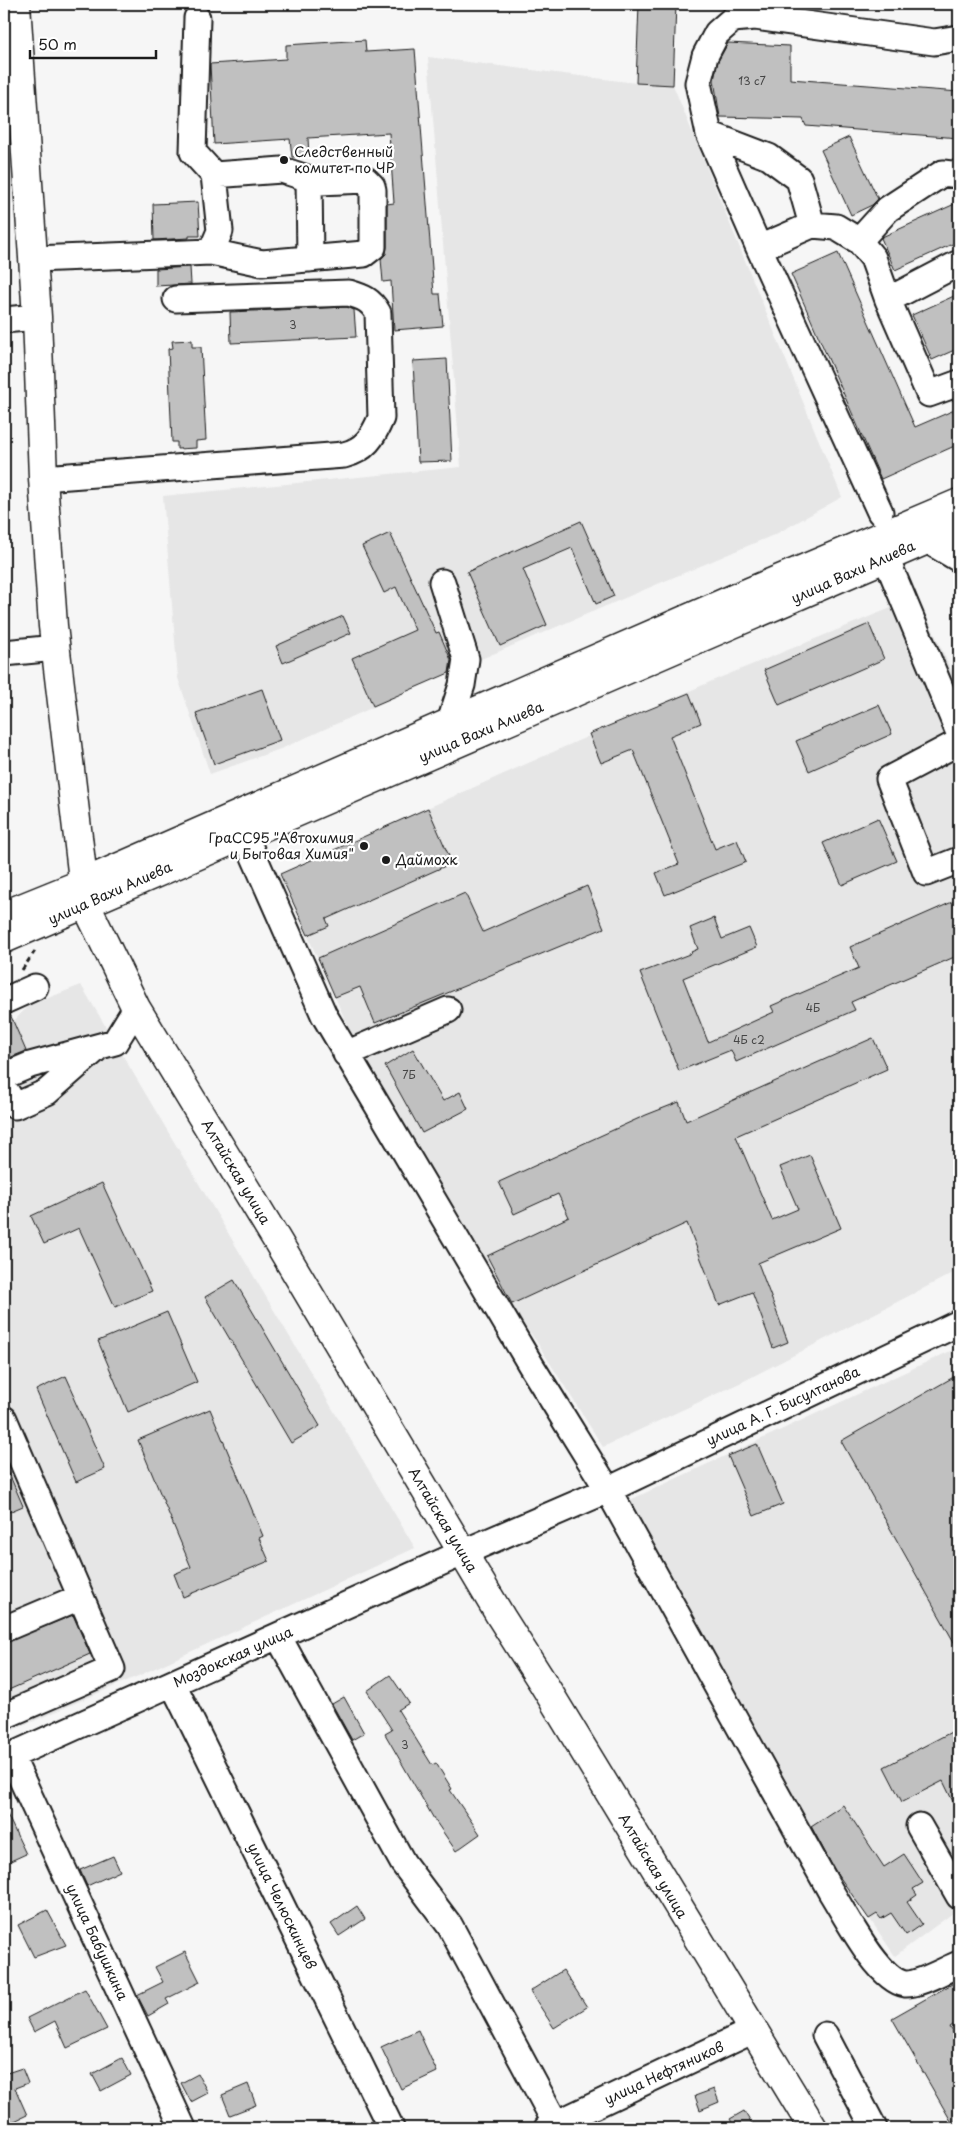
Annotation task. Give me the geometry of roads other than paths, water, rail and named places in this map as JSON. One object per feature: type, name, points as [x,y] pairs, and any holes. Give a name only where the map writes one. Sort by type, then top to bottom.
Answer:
[{"type":"main road","name":"Алтайская улица","points":[[16,4],[34,259],[43,478],[56,648],[84,894],[136,1008],[275,1237],[462,1553],[543,1683],[752,2031],[813,2128]]},
{"type":"main road","name":"улица Вахи Алиева","points":[[4,939],[84,894],[450,722],[959,503]]},
{"type":"main road","name":"улица Вахи Алиева","points":[[4,915],[84,894],[244,834],[959,526]]},
{"type":"street","points":[[197,18],[193,152],[214,175],[220,231],[212,252]]},
{"type":"street","points":[[880,512],[709,134],[698,83],[705,56],[717,33],[733,20],[755,18],[934,42],[959,38]]},
{"type":"street","points":[[709,134],[768,156],[798,179],[812,225]]},
{"type":"street","points":[[34,259],[212,252],[262,263],[364,254],[370,251],[373,244],[373,190],[366,180],[319,182],[282,170],[214,175]]},
{"type":"street","points":[[859,240],[888,210],[943,173],[959,175]]},
{"type":"street","points":[[309,179],[310,259]]},
{"type":"street","points":[[759,248],[812,225],[836,227],[859,240],[873,258],[888,300],[928,394],[959,383]]},
{"type":"street","points":[[888,300],[959,265]]},
{"type":"street","points":[[43,478],[344,455],[355,452],[368,442],[374,434],[381,418],[378,313],[372,303],[364,297],[349,293],[176,299]]},
{"type":"street","points":[[4,320],[37,317]]},
{"type":"street","points":[[927,540],[959,559]]},
{"type":"street","points":[[886,558],[959,733]]},
{"type":"street","points":[[442,582],[466,659],[462,685],[450,722]]},
{"type":"street","points":[[4,653],[56,648]]},
{"type":"street","points":[[959,742],[888,779],[926,873],[959,860]]},
{"type":"street","points":[[244,834],[324,1016],[608,1490],[807,1849],[866,1949],[886,1974],[895,1981],[906,1984],[914,1983],[959,1964]]},
{"type":"street","points":[[4,1000],[27,980]]},
{"type":"street","points":[[4,1076],[30,1064],[114,1042],[136,1008]]},
{"type":"street","points":[[346,1054],[448,1010]]},
{"type":"street","points":[[4,1088],[15,1106],[47,1092],[100,1046]]},
{"type":"street","name":"улица А. Г. Бисултанова","points":[[462,1553],[608,1490],[959,1323]]},
{"type":"street","points":[[4,1419],[112,1669],[4,1716]]},
{"type":"street","name":"Моздокская улица","points":[[7,1758],[462,1553]]},
{"type":"street","points":[[4,1630],[80,1597]]},
{"type":"street","points":[[278,1636],[403,1863],[450,1926],[552,2126]]},
{"type":"street","name":"улица Челюскинцев","points":[[173,1684],[391,2128]]},
{"type":"street","name":"улица Бабушкина","points":[[7,1758],[183,2128]]},
{"type":"street","points":[[919,1826],[959,1896]]},
{"type":"street","name":"улица Нефтяников","points":[[552,2126],[752,2031]]},
{"type":"street","points":[[825,2034],[874,2128]]},
{"type":"place","name":"Следственный комитет по ЧР","points":[[284,160]]},
{"type":"place","name":"ГраСС95 \"Автохимия и Бытовая Химия\"","points":[[364,846]]},
{"type":"place","name":"Даймохк","points":[[386,860]]}]
